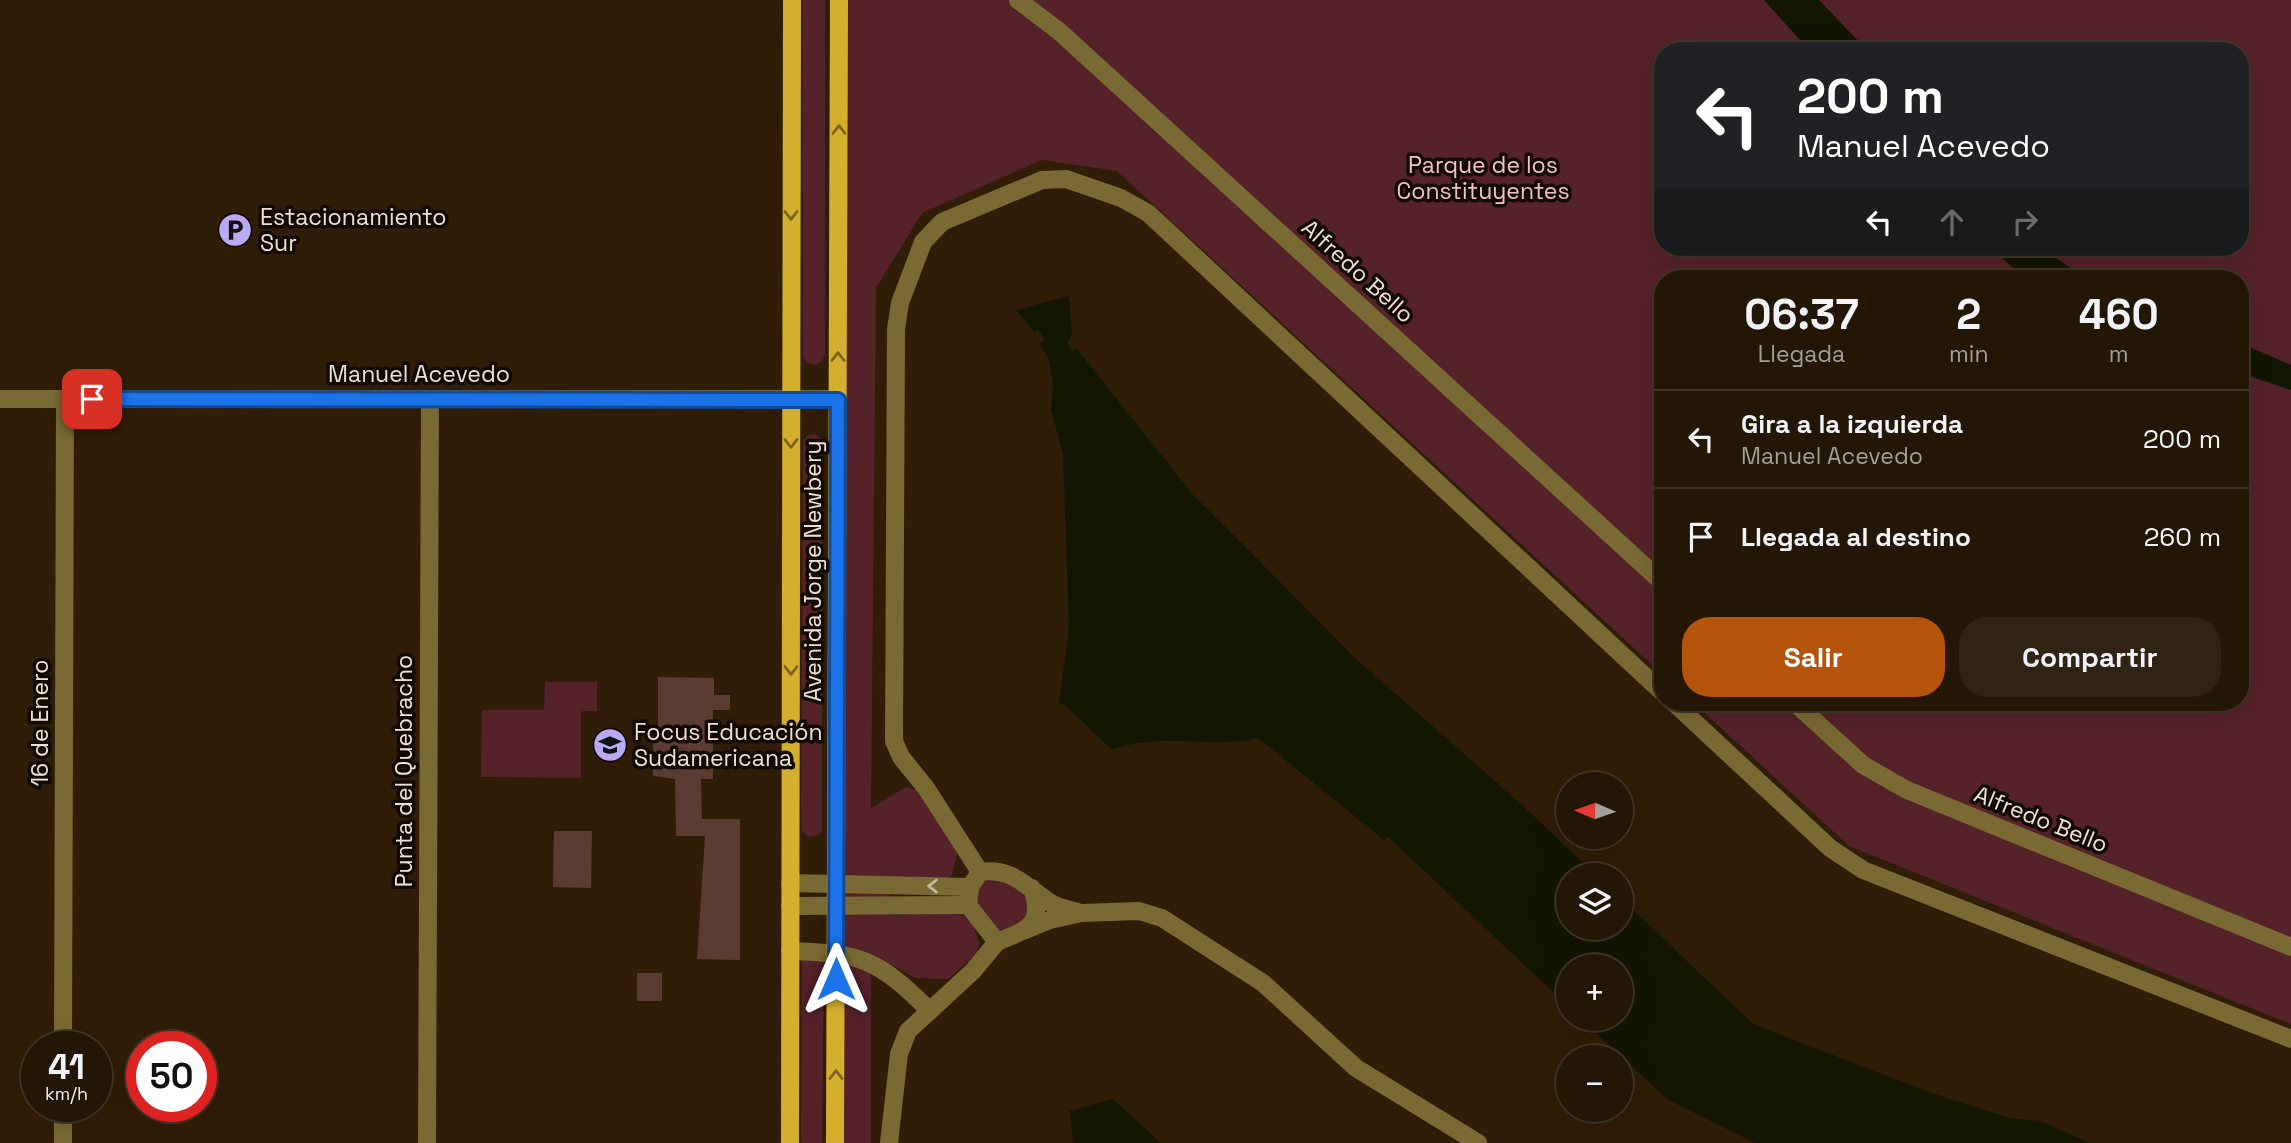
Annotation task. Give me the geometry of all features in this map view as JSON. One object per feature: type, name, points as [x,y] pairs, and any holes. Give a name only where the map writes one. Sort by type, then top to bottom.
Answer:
[{"type":"main road","name":"Avenida Jorge Newbery","points":[[790,1143],[792,0]]},
{"type":"main road","name":"Avenida Jorge Newbery","points":[[835,1143],[839,0]]},
{"type":"street","name":"Alfredo Bello","points":[[1018,0],[1070,42],[1654,575]]},
{"type":"street","points":[[968,905],[975,880],[926,788],[901,757],[894,741],[896,329],[900,303],[923,242],[942,222],[1042,180],[1066,179],[1121,198],[1148,213],[1654,685]]},
{"type":"street","name":"Manuel Acevedo","points":[[0,399],[838,400]]},
{"type":"street","name":"16 de Enero","points":[[63,1031],[65,399]]},
{"type":"street","name":"Punta del Quebracho","points":[[427,1143],[430,399]]},
{"type":"street","points":[[1683,711],[1830,848],[1863,870],[2291,1039]]},
{"type":"street","name":"Alfredo Bello","points":[[1804,711],[1863,765],[1907,790],[2291,947]]},
{"type":"street","points":[[790,883],[975,880],[994,870],[1012,874],[1051,904],[1081,913]]},
{"type":"street","points":[[1023,931],[1035,920],[1038,908],[1032,888]]},
{"type":"street","points":[[790,906],[968,905]]},
{"type":"street","points":[[968,905],[997,942]]},
{"type":"street","points":[[890,1143],[898,1054],[908,1031],[973,971],[997,942],[1050,920],[1081,913],[1139,911],[1162,918],[1263,983],[1356,1068],[1478,1143]]},
{"type":"street","points":[[790,951],[836,952],[871,962],[894,976],[929,1010]]},
{"type":"street","points":[[63,1122],[63,1143]]},
{"type":"green space","points":[[803,0],[825,0],[825,354],[822,361],[815,365],[807,363],[803,357]]},
{"type":"green space","name":"Parque de los Constituyentes","points":[[839,0],[2291,0],[2291,1024],[1849,846],[1703,711],[2249,711],[2249,270],[1654,270],[1654,667],[1117,171],[1042,160],[922,213],[876,288],[871,808],[906,787],[917,790],[958,850],[952,875],[947,879],[889,878],[889,915],[907,915],[908,911],[958,912],[973,923],[979,944],[976,954],[948,979],[915,978],[871,953],[871,1143],[835,1143]]},
{"type":"green space","points":[[814,434],[821,438],[822,444],[822,830],[819,835],[809,837],[802,831],[801,819],[803,442],[807,436]]},
{"type":"green space","points":[[545,682],[597,682],[597,711],[581,711],[581,778],[481,777],[482,710],[544,710]]},
{"type":"green space","points":[[980,872],[1012,874],[1038,908],[997,942],[977,920],[970,887]]},
{"type":"green space","points":[[824,953],[822,1143],[801,1143],[802,954]]},
{"type":"shaded area","points":[[1764,0],[1819,0],[1859,42],[1802,42]]},
{"type":"shaded area","points":[[2000,256],[2053,256],[2073,270],[2017,270]]},
{"type":"shaded area","points":[[1069,296],[1072,334],[1067,343],[1072,351],[1077,349],[1190,491],[1355,658],[1556,837],[1556,849],[1569,849],[1583,863],[1556,863],[1556,940],[1633,940],[1633,909],[1753,1024],[1931,1093],[2010,1118],[2040,1121],[2090,1143],[1755,1143],[1667,1099],[1633,1067],[1633,1045],[1609,1045],[1594,1031],[1633,1031],[1633,954],[1556,954],[1556,995],[1388,837],[1384,840],[1258,738],[1223,742],[1148,742],[1112,750],[1065,705],[1059,704],[1069,628],[1063,453],[1051,410],[1053,383],[1048,357],[1039,345],[1045,340],[1038,330],[1034,332],[1016,310]]},
{"type":"shaded area","points":[[2249,347],[2291,365],[2291,390],[2249,376]]},
{"type":"shaded area","points":[[1113,1099],[1161,1143],[1073,1143],[1070,1111]]},
{"type":"building","points":[[658,677],[714,678],[714,695],[730,695],[730,710],[713,710],[713,779],[701,779],[702,819],[740,819],[740,960],[697,959],[705,836],[676,836],[675,779],[653,776],[653,743],[658,743]]},
{"type":"building","points":[[554,831],[592,831],[591,888],[553,887]]},
{"type":"building","points":[[637,973],[662,973],[662,1001],[637,1001]]},
{"type":"place","name":"Estacionamiento Sur","points":[[235,230]]},
{"type":"place","name":"Focus Educación Sudamericana","points":[[610,745]]},
{"type":"route","points":[[92,399],[838,400],[836,979]]}]
